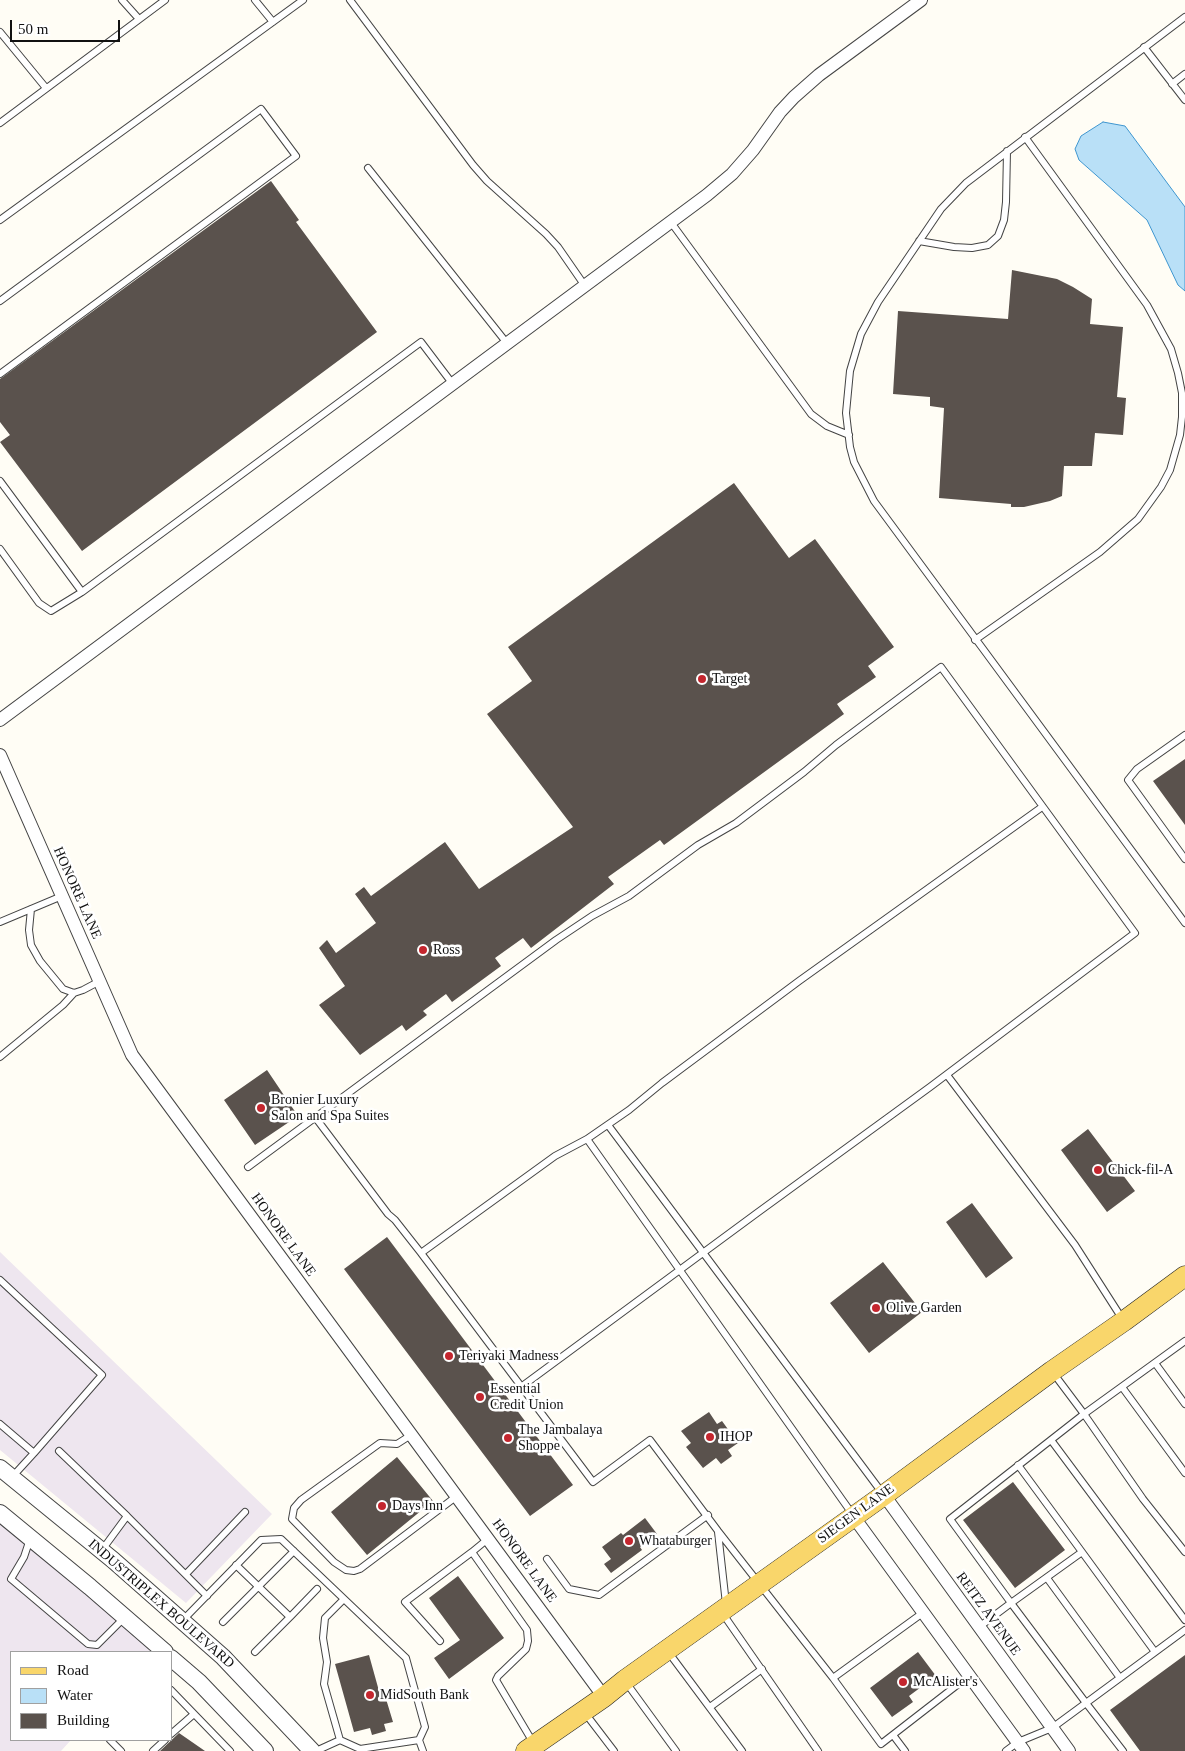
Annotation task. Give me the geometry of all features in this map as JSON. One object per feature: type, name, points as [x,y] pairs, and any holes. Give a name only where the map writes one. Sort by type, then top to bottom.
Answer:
[{"type":"main road","name":"SIEGEN LANE","points":[[530,1748],[604,1697],[624,1680],[884,1495],[1185,1276]]},
{"type":"street","points":[[0,720],[506,342],[707,195],[732,174],[794,97],[819,75],[921,0]]},
{"type":"street","name":"HONORE LANE","points":[[0,755],[132,1055],[411,1435],[489,1538],[604,1697]]},
{"type":"street","name":"INDUSTRIPLEX BOULEVARD","points":[[6,1473],[101,1551],[223,1657],[314,1751]]},
{"type":"street","name":"REITZ AVENUE","points":[[884,1495],[1069,1751]]},
{"type":"street","points":[[854,1516],[1021,1747]]},
{"type":"street","points":[[2,1519],[30,1538],[164,1651]]},
{"type":"street","points":[[172,1659],[199,1682],[264,1751]]},
{"type":"lane","points":[[122,0],[139,19]]},
{"type":"lane","points":[[0,122],[165,0]]},
{"type":"lane","points":[[255,0],[273,22]]},
{"type":"lane","points":[[0,220],[303,0]]},
{"type":"lane","points":[[350,0],[473,165],[487,181],[527,215],[552,241],[584,286]]},
{"type":"lane","points":[[1185,17],[1007,151],[953,195],[941,209],[878,302],[861,334],[850,371],[846,413],[850,447],[854,462],[874,501],[1185,923]]},
{"type":"lane","points":[[0,32],[46,88]]},
{"type":"lane","points":[[1144,47],[1185,100]]},
{"type":"lane","points":[[1172,84],[1185,74]]},
{"type":"lane","points":[[0,301],[261,109],[296,156],[0,374]]},
{"type":"lane","points":[[975,640],[1100,552],[1138,519],[1161,487],[1170,470],[1180,435],[1182,417],[1182,393],[1171,349],[1147,305],[1025,137]]},
{"type":"lane","points":[[919,241],[972,248],[988,245],[998,236],[1004,220],[1006,202],[1007,151]]},
{"type":"lane","points":[[368,168],[506,342]]},
{"type":"lane","points":[[670,221],[811,414],[827,426],[849,435]]},
{"type":"lane","points":[[0,549],[39,603],[50,611],[82,592],[421,342],[452,383]]},
{"type":"lane","points":[[0,481],[82,592]]},
{"type":"lane","points":[[248,1167],[556,940],[592,916],[629,896],[698,845],[736,823],[804,772],[836,744],[941,667],[1135,933],[947,1075],[521,1387]]},
{"type":"lane","points":[[1185,735],[1137,769],[1128,780],[1185,860]]},
{"type":"lane","points":[[421,1253],[555,1156],[608,1125],[792,986],[1042,807]]},
{"type":"lane","points":[[0,922],[62,896]]},
{"type":"lane","points":[[31,909],[29,930],[31,944],[40,961],[63,989],[74,993]]},
{"type":"lane","points":[[0,1057],[63,1006],[74,993],[100,981]]},
{"type":"lane","points":[[947,1075],[1075,1246],[1124,1321]]},
{"type":"lane","points":[[315,1118],[388,1214],[396,1220],[593,1482],[650,1440],[718,1531],[833,1678],[881,1744],[970,1676]]},
{"type":"lane","points":[[608,1125],[884,1495]]},
{"type":"lane","points":[[587,1139],[854,1516]]},
{"type":"lane","points":[[0,1280],[102,1375],[34,1453],[6,1473]]},
{"type":"lane","points":[[1123,1751],[950,1519],[1084,1414],[1185,1340]]},
{"type":"lane","points":[[1155,1363],[1185,1404]]},
{"type":"lane","points":[[1052,1371],[1144,1499],[1185,1552]]},
{"type":"lane","points":[[1122,1387],[1185,1473]]},
{"type":"lane","points":[[0,1424],[34,1453]]},
{"type":"lane","points":[[411,1435],[398,1444],[380,1444],[300,1500],[294,1508],[292,1519],[334,1562],[346,1570],[354,1571],[360,1569],[457,1496]]},
{"type":"lane","points":[[1051,1440],[1185,1620]]},
{"type":"lane","points":[[59,1451],[207,1596]]},
{"type":"lane","points":[[1018,1466],[1155,1652]]},
{"type":"lane","points":[[186,1574],[245,1512]]},
{"type":"lane","points":[[101,1551],[127,1516]]},
{"type":"lane","points":[[547,1559],[569,1590],[599,1595],[708,1516]]},
{"type":"lane","points":[[718,1531],[724,1609],[818,1751]]},
{"type":"lane","points":[[30,1538],[24,1556],[11,1579],[88,1644],[97,1645],[125,1617]]},
{"type":"lane","points":[[440,1641],[405,1602],[489,1538]]},
{"type":"lane","points":[[182,1621],[261,1540],[281,1539],[406,1658],[425,1728],[419,1740],[423,1751]]},
{"type":"lane","points":[[223,1622],[294,1551]]},
{"type":"lane","points":[[472,1552],[527,1630],[526,1649],[496,1680],[530,1748]]},
{"type":"lane","points":[[979,1627],[1082,1552]]},
{"type":"lane","points":[[236,1565],[290,1617]]},
{"type":"lane","points":[[1046,1578],[1120,1678]]},
{"type":"lane","points":[[255,1652],[317,1589]]},
{"type":"lane","points":[[340,1740],[324,1684],[327,1662],[323,1638],[326,1618],[344,1599]]},
{"type":"lane","points":[[833,1678],[924,1612]]},
{"type":"lane","points":[[1006,1751],[1021,1747],[1052,1728],[1185,1630]]},
{"type":"lane","points":[[666,1650],[742,1751]]},
{"type":"lane","points":[[710,1707],[762,1669]]},
{"type":"lane","points":[[624,1680],[676,1751]]},
{"type":"lane","points":[[172,1691],[230,1751]]},
{"type":"lane","points":[[583,1710],[614,1751]]},
{"type":"lane","points":[[172,1733],[194,1714]]},
{"type":"lane","points":[[893,1735],[905,1751]]},
{"type":"lane","points":[[314,1751],[340,1740],[360,1748],[419,1740]]},
{"type":"lane","points":[[111,1741],[121,1751]]},
{"type":"lane","points":[[153,1751],[164,1741]]},
{"type":"shaded area","points":[[0,1252],[272,1514],[186,1603],[0,1450]]},
{"type":"shaded area","points":[[0,1520],[155,1644],[149,1651],[10,1651],[10,1741],[70,1741],[61,1751],[0,1751]]},
{"type":"water","points":[[1103,122],[1125,126],[1185,207],[1185,291],[1178,285],[1147,220],[1079,160],[1075,149],[1081,136]]},
{"type":"building","points":[[271,181],[299,220],[296,222],[377,332],[82,551],[0,442],[10,435],[0,422],[0,379]]},
{"type":"building","points":[[1012,270],[1057,279],[1073,287],[1092,299],[1090,324],[1123,327],[1117,397],[1126,398],[1123,435],[1095,433],[1092,466],[1064,466],[1062,496],[1050,501],[1024,507],[1011,507],[1011,504],[939,498],[944,408],[930,406],[930,397],[893,394],[898,311],[1008,319]]},
{"type":"building","name":"Target","points":[[734,483],[789,558],[815,539],[894,647],[868,666],[876,677],[837,704],[844,714],[664,845],[660,840],[608,877],[614,884],[531,948],[523,938],[495,958],[501,966],[452,1002],[446,994],[423,1011],[427,1015],[406,1031],[402,1025],[360,1055],[319,1005],[345,986],[319,948],[327,940],[336,953],[376,923],[355,894],[364,887],[371,896],[445,842],[479,889],[573,827],[487,714],[532,681],[508,647]]},
{"type":"building","points":[[1185,759],[1185,825],[1153,781]]},
{"type":"building","name":"Bronier Luxury Salon and Spa Suites","points":[[267,1070],[298,1116],[255,1145],[224,1100]]},
{"type":"building","name":"Chick-fil-A","points":[[1088,1129],[1135,1191],[1107,1212],[1061,1150]]},
{"type":"building","points":[[972,1203],[1013,1258],[986,1278],[946,1222]]},
{"type":"building","points":[[387,1237],[573,1485],[530,1516],[344,1269]]},
{"type":"building","name":"Olive Garden","points":[[883,1262],[922,1312],[869,1353],[830,1303]]},
{"type":"building","name":"IHOP","points":[[709,1412],[717,1424],[722,1421],[738,1443],[728,1450],[732,1456],[721,1464],[716,1458],[703,1468],[686,1447],[691,1443],[681,1431]]},
{"type":"building","name":"Days Inn","points":[[397,1457],[433,1501],[367,1555],[331,1512]]},
{"type":"building","points":[[1013,1482],[1065,1550],[1015,1588],[963,1520]]},
{"type":"building","name":"Whataburger","points":[[645,1518],[657,1534],[640,1547],[642,1550],[611,1573],[604,1564],[611,1559],[602,1547],[621,1533],[623,1535]]},
{"type":"building","points":[[458,1576],[504,1638],[449,1679],[434,1658],[460,1640],[429,1598]]},
{"type":"building","name":"McAlister's","points":[[918,1652],[936,1676],[909,1696],[913,1702],[892,1717],[870,1688]]},
{"type":"building","name":"MidSouth Bank","points":[[369,1655],[379,1691],[383,1689],[393,1722],[384,1724],[386,1731],[372,1735],[370,1728],[354,1732],[335,1664]]},
{"type":"building","points":[[1185,1655],[1185,1751],[1140,1751],[1110,1710]]},
{"type":"building","points":[[179,1733],[205,1751],[160,1751]]},
{"type":"place","name":"Target","points":[[702,679]]},
{"type":"place","name":"Ross","points":[[423,950]]},
{"type":"place","name":"Bronier Luxury Salon and Spa Suites","points":[[261,1108]]},
{"type":"place","name":"Chick-fil-A","points":[[1098,1170]]},
{"type":"place","name":"Olive Garden","points":[[876,1308]]},
{"type":"place","name":"Teriyaki Madness","points":[[449,1356]]},
{"type":"place","name":"Essential Credit Union","points":[[480,1397]]},
{"type":"place","name":"IHOP","points":[[710,1437]]},
{"type":"place","name":"The Jambalaya Shoppe","points":[[508,1438]]},
{"type":"place","name":"Days Inn","points":[[382,1506]]},
{"type":"place","name":"Whataburger","points":[[629,1541]]},
{"type":"place","name":"McAlister's","points":[[903,1682]]},
{"type":"place","name":"MidSouth Bank","points":[[370,1695]]}]
